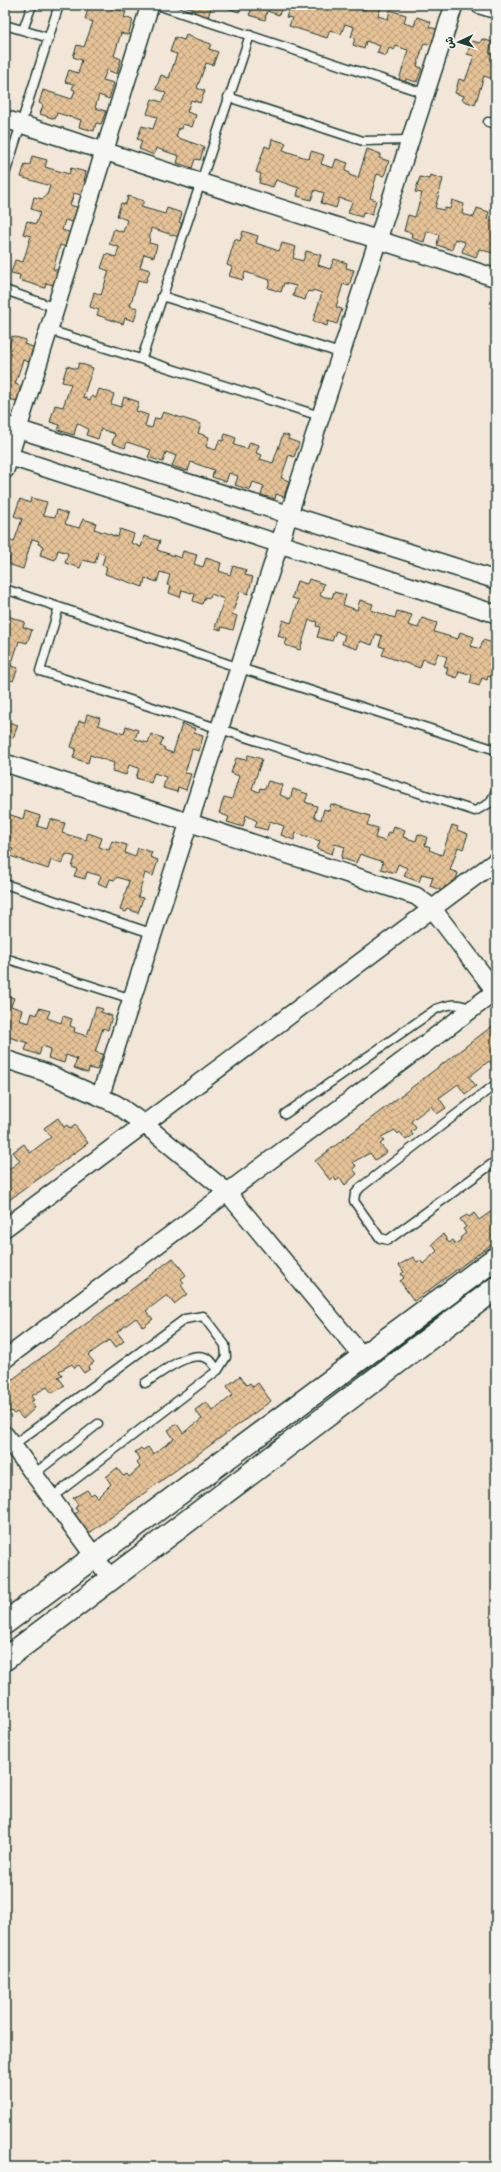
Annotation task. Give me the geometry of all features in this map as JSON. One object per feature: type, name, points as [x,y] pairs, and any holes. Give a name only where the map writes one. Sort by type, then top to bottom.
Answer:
[{"type":"street","points":[[150,5],[49,330],[12,427],[6,460],[279,543],[496,614]]},
{"type":"street","points":[[100,1096],[190,823],[424,93],[454,5]]},
{"type":"street","points":[[480,5],[496,10]]},
{"type":"street","points":[[5,119],[496,278]]},
{"type":"street","points":[[12,427],[289,513],[496,580]]},
{"type":"street","points":[[5,763],[416,896],[432,908],[496,991],[226,1191],[5,1359]]},
{"type":"street","points":[[5,1228],[496,860]]},
{"type":"street","points":[[5,1058],[44,1072],[116,1104],[144,1124],[226,1191],[363,1357]]},
{"type":"street","points":[[5,1623],[496,1258]]},
{"type":"street","points":[[5,1659],[496,1288]]},
{"type":"street","points":[[9,1440],[111,1578]]},
{"type":"lane","points":[[23,30],[32,5]]},
{"type":"lane","points":[[5,174],[7,161],[21,124],[59,5]]},
{"type":"lane","points":[[157,5],[424,93]]},
{"type":"lane","points":[[5,25],[49,38]]},
{"type":"lane","points":[[142,358],[228,97],[250,35]]},
{"type":"lane","points":[[228,97],[363,141],[409,140]]},
{"type":"lane","points":[[5,290],[56,308]]},
{"type":"lane","points":[[162,296],[340,353]]},
{"type":"lane","points":[[49,330],[142,358],[320,416]]},
{"type":"lane","points":[[5,589],[240,668],[496,750]]},
{"type":"lane","points":[[59,607],[40,671],[475,811],[490,803],[496,791]]},
{"type":"lane","points":[[5,884],[154,934]]},
{"type":"lane","points":[[5,958],[132,999]]},
{"type":"lane","points":[[286,1114],[436,1009],[448,1004],[457,1004],[471,1010]]},
{"type":"lane","points":[[496,1084],[361,1187],[355,1194],[354,1201],[380,1238],[388,1240],[496,1161]]},
{"type":"lane","points":[[9,1440],[185,1319],[203,1316],[225,1345],[226,1357],[218,1370],[51,1498]]},
{"type":"lane","points":[[145,1383],[188,1357],[199,1356],[209,1360],[218,1370]]},
{"type":"lane","points":[[34,1474],[98,1424]]},
{"type":"building","points":[[99,5],[126,12],[124,17],[133,20],[128,35],[121,33],[114,56],[121,59],[117,74],[107,70],[103,80],[114,83],[109,99],[99,95],[95,108],[106,111],[101,124],[96,123],[94,131],[79,127],[81,120],[57,113],[55,119],[40,114],[43,105],[39,103],[43,90],[72,99],[75,90],[72,89],[74,84],[65,82],[69,70],[78,73],[82,60],[73,57],[77,45],[84,47],[93,22],[85,19],[89,6],[98,9]]},
{"type":"building","points":[[212,5],[207,20],[193,15],[195,10],[185,6]]},
{"type":"building","points":[[225,5],[242,5],[239,12],[224,7]]},
{"type":"building","points":[[253,5],[283,5],[279,15],[267,11],[265,20],[249,15]]},
{"type":"building","points":[[286,5],[350,5],[365,10],[367,5],[375,5],[381,7],[378,16],[388,19],[390,10],[406,15],[404,23],[414,26],[417,17],[431,22],[429,27],[437,29],[432,45],[424,43],[417,66],[422,68],[417,82],[406,79],[405,82],[399,80],[408,50],[396,46],[394,50],[389,48],[386,56],[377,53],[380,46],[366,41],[364,49],[353,45],[355,38],[351,37],[354,27],[345,24],[341,34],[330,30],[327,38],[289,26],[292,18],[286,17],[290,6]]},
{"type":"building","points":[[186,35],[211,44],[209,49],[218,52],[213,65],[206,63],[197,88],[205,91],[200,103],[191,100],[187,112],[196,115],[192,127],[183,124],[182,129],[179,128],[176,137],[204,147],[200,160],[195,159],[192,168],[177,163],[179,156],[156,148],[154,155],[139,149],[142,141],[137,139],[142,126],[153,129],[157,117],[147,114],[152,99],[162,102],[166,93],[156,89],[161,75],[169,78],[177,54],[170,52],[175,37],[184,40]]},
{"type":"building","points":[[482,39],[492,42],[489,53],[496,55],[496,83],[492,81],[493,79],[484,76],[475,105],[462,100],[464,96],[455,93],[459,79],[465,81],[474,56],[467,54],[472,41],[480,43]]},
{"type":"building","points":[[272,139],[286,143],[283,150],[309,159],[311,151],[324,155],[321,164],[333,168],[336,159],[348,163],[345,171],[350,173],[349,175],[358,178],[367,149],[381,154],[379,158],[389,161],[384,176],[377,174],[370,198],[376,200],[372,215],[363,212],[362,217],[348,213],[352,202],[339,198],[336,208],[321,203],[324,193],[315,190],[311,200],[297,196],[299,188],[276,180],[273,187],[259,183],[261,174],[256,172],[265,146],[270,148]]},
{"type":"building","points":[[32,156],[47,160],[45,167],[69,174],[71,168],[86,172],[84,181],[88,182],[84,196],[74,193],[70,205],[80,208],[75,223],[65,220],[62,230],[72,233],[68,248],[60,245],[53,269],[60,271],[56,286],[46,283],[45,288],[19,280],[20,275],[11,273],[15,260],[23,262],[31,236],[23,234],[27,221],[36,224],[40,212],[31,209],[34,197],[43,199],[45,195],[47,195],[50,186],[21,177],[25,164],[30,165]]},
{"type":"building","points":[[430,175],[443,179],[435,208],[444,210],[445,208],[450,209],[452,200],[464,204],[462,214],[474,217],[477,208],[489,212],[487,219],[496,222],[496,254],[479,249],[476,257],[462,252],[465,242],[455,239],[452,250],[437,245],[439,235],[427,231],[424,242],[411,238],[412,233],[404,231],[408,215],[415,217],[422,193],[415,192],[420,177],[429,179]]},
{"type":"building","points":[[128,196],[144,201],[141,207],[165,214],[167,208],[182,213],[179,222],[183,224],[179,237],[151,228],[149,243],[157,245],[154,257],[144,254],[140,267],[150,270],[146,282],[138,280],[130,306],[138,308],[134,321],[125,318],[123,324],[97,315],[99,310],[90,307],[94,292],[101,295],[109,271],[101,268],[106,254],[116,257],[119,247],[109,244],[114,229],[123,232],[127,220],[117,216],[121,203],[126,204]]},
{"type":"building","points":[[243,231],[258,236],[256,243],[279,251],[282,243],[296,247],[293,258],[303,261],[306,251],[321,255],[318,265],[330,269],[334,259],[347,263],[346,268],[354,270],[349,286],[343,284],[336,307],[342,309],[337,324],[328,321],[327,326],[313,321],[322,293],[313,290],[312,292],[308,291],[305,300],[293,296],[296,286],[284,283],[281,292],[268,288],[270,280],[245,272],[243,280],[229,276],[232,267],[227,265],[235,239],[240,241]]},
{"type":"building","points":[[12,336],[26,340],[24,344],[33,347],[29,362],[23,360],[15,384],[21,386],[17,401],[8,399],[7,403],[5,403],[5,359]]},
{"type":"building","points":[[79,363],[93,368],[83,397],[90,400],[92,396],[96,398],[99,389],[114,394],[111,404],[121,407],[124,397],[139,402],[136,411],[148,415],[145,426],[152,428],[155,418],[160,419],[163,412],[201,424],[198,433],[209,437],[206,447],[216,450],[219,440],[223,441],[225,434],[236,438],[234,445],[247,449],[250,442],[259,445],[256,453],[262,455],[260,459],[273,463],[283,434],[289,436],[288,439],[299,443],[294,457],[289,455],[281,478],[289,481],[284,497],[276,494],[275,499],[261,495],[264,486],[253,482],[250,490],[235,485],[238,476],[229,473],[226,482],[212,477],[214,470],[191,462],[188,471],[172,466],[176,456],[166,452],[163,462],[148,457],[151,450],[127,442],[125,448],[112,443],[115,434],[101,429],[98,439],[86,435],[88,429],[77,423],[74,435],[58,430],[60,425],[50,422],[55,405],[63,407],[71,384],[62,382],[67,366],[77,369]]},
{"type":"building","points":[[31,498],[47,502],[43,515],[55,517],[57,510],[68,514],[65,524],[79,528],[83,519],[96,523],[94,529],[118,537],[120,529],[134,534],[131,543],[141,547],[144,536],[160,541],[157,550],[181,558],[183,551],[197,555],[194,564],[203,567],[206,558],[221,563],[219,571],[230,575],[233,566],[246,570],[245,575],[253,577],[248,594],[240,591],[232,614],[237,616],[233,630],[222,627],[221,630],[215,628],[224,599],[211,594],[210,598],[205,597],[202,604],[193,601],[195,594],[182,590],[180,597],[169,593],[171,586],[167,585],[170,575],[160,572],[157,582],[145,578],[143,587],[105,574],[107,567],[102,565],[105,555],[98,552],[95,563],[83,560],[80,568],[65,563],[68,553],[58,550],[55,560],[40,555],[43,546],[38,544],[39,541],[32,539],[23,569],[8,564],[10,558],[5,556],[6,539],[14,542],[22,519],[14,516],[20,499],[30,503]]},
{"type":"building","points":[[309,579],[324,584],[320,596],[332,598],[334,592],[346,595],[343,605],[357,610],[360,600],[373,604],[371,610],[395,618],[397,611],[412,615],[408,625],[418,628],[422,618],[437,623],[434,632],[458,639],[460,632],[474,637],[471,646],[480,649],[483,640],[496,644],[496,678],[488,676],[487,680],[482,678],[479,686],[470,683],[472,675],[459,671],[457,678],[446,674],[448,668],[444,666],[447,657],[438,653],[434,663],[423,659],[420,668],[382,655],[385,648],[379,646],[382,636],[376,634],[372,645],[360,641],[357,649],[342,644],[345,635],[336,631],[332,641],[317,637],[320,627],[316,626],[317,622],[309,620],[300,650],[285,645],[287,639],[278,636],[283,620],[291,623],[299,600],[292,598],[297,581],[307,584]]},
{"type":"building","points":[[5,615],[25,622],[23,627],[32,630],[27,643],[19,641],[11,666],[18,668],[13,681],[5,678]]},
{"type":"building","points":[[5,692],[9,693],[5,705]]},
{"type":"building","points":[[496,697],[496,711],[492,709]]},
{"type":"building","points":[[87,714],[100,718],[98,725],[124,734],[126,726],[138,730],[135,739],[148,743],[151,734],[163,738],[160,746],[165,748],[164,750],[173,753],[182,724],[196,729],[194,733],[203,736],[199,751],[192,749],[185,773],[191,774],[186,790],[178,787],[177,792],[163,788],[166,777],[154,773],[151,783],[136,778],[139,768],[129,765],[126,775],[112,771],[114,763],[90,755],[88,763],[73,758],[76,749],[71,747],[79,721],[85,722]]},
{"type":"building","points":[[5,721],[18,725],[13,738],[9,737],[5,746]]},
{"type":"building","points":[[248,755],[262,759],[252,789],[259,792],[260,788],[265,789],[268,781],[283,785],[280,795],[290,799],[293,789],[308,794],[305,802],[317,806],[314,817],[321,820],[324,809],[329,811],[331,804],[370,816],[367,825],[378,828],[375,838],[385,841],[388,832],[392,833],[394,826],[405,830],[403,837],[416,841],[418,834],[427,837],[425,845],[430,847],[429,850],[442,855],[452,825],[458,827],[457,830],[468,834],[463,849],[458,847],[450,870],[458,873],[453,889],[445,886],[443,891],[430,886],[433,877],[422,874],[419,882],[404,876],[407,868],[398,864],[395,873],[381,869],[383,862],[360,854],[356,863],[341,858],[345,847],[335,844],[332,854],[317,849],[320,841],[296,833],[294,840],[281,835],[284,826],[270,821],[267,830],[255,827],[257,821],[246,815],[243,827],[227,822],[229,817],[219,813],[224,797],[232,799],[239,776],[231,773],[236,758],[246,760]]},
{"type":"building","points":[[25,811],[40,816],[37,826],[47,829],[50,819],[65,823],[62,833],[86,840],[88,833],[102,838],[99,847],[109,850],[112,841],[127,845],[125,853],[135,857],[138,848],[152,852],[150,857],[158,860],[153,876],[145,873],[138,897],[143,898],[138,913],[128,909],[126,912],[120,910],[129,881],[117,877],[115,880],[110,879],[107,887],[98,883],[101,876],[87,872],[85,879],[74,876],[77,869],[72,867],[75,857],[66,854],[62,864],[51,860],[48,869],[10,856],[13,849],[7,847],[11,837],[5,835],[5,813],[23,819]]},
{"type":"building","points":[[5,995],[14,998],[11,1006],[22,1010],[19,1020],[29,1023],[32,1013],[37,1015],[39,1008],[50,1011],[47,1018],[61,1023],[63,1016],[72,1019],[70,1026],[75,1028],[74,1032],[87,1036],[96,1007],[103,1009],[101,1012],[112,1016],[108,1030],[103,1028],[95,1052],[103,1054],[97,1070],[89,1068],[88,1073],[74,1068],[77,1059],[66,1055],[64,1063],[48,1058],[51,1049],[42,1046],[39,1055],[25,1050],[28,1043],[5,1036]]},
{"type":"building","points":[[495,1024],[496,1070],[489,1061],[469,1077],[476,1086],[465,1094],[458,1084],[439,1098],[446,1108],[437,1114],[431,1106],[411,1121],[416,1128],[411,1132],[413,1135],[406,1140],[400,1132],[398,1134],[395,1130],[381,1137],[384,1141],[380,1144],[387,1152],[375,1160],[370,1153],[353,1162],[356,1166],[353,1169],[357,1174],[345,1185],[340,1178],[336,1181],[334,1177],[330,1180],[315,1161]]},
{"type":"building","points":[[58,1118],[64,1127],[67,1125],[70,1129],[75,1125],[88,1143],[5,1203],[5,1172],[20,1161],[13,1152],[24,1144],[30,1153],[51,1137],[44,1128]]},
{"type":"building","points":[[496,1208],[496,1241],[414,1301],[400,1281],[404,1278],[401,1274],[404,1272],[399,1265],[413,1257],[417,1262],[420,1260],[423,1264],[437,1251],[432,1244],[443,1234],[449,1243],[453,1240],[455,1244],[461,1240],[460,1238],[466,1233],[463,1229],[466,1227],[460,1219],[467,1215],[469,1217],[474,1213],[479,1220]]},
{"type":"building","points":[[173,1258],[186,1275],[181,1279],[184,1283],[181,1285],[187,1294],[174,1304],[167,1295],[146,1311],[153,1319],[143,1327],[136,1318],[117,1332],[124,1341],[115,1348],[109,1340],[88,1355],[94,1362],[89,1366],[90,1369],[84,1373],[78,1365],[75,1368],[72,1364],[59,1371],[62,1375],[58,1377],[65,1386],[52,1393],[47,1387],[31,1396],[34,1400],[31,1402],[35,1408],[23,1419],[17,1412],[14,1414],[11,1411],[7,1414],[5,1410],[5,1385]]},
{"type":"building","points":[[240,1376],[247,1385],[250,1383],[253,1387],[258,1383],[271,1401],[88,1534],[74,1514],[78,1512],[75,1508],[78,1505],[73,1498],[87,1490],[91,1495],[94,1493],[98,1497],[111,1484],[106,1477],[117,1468],[123,1476],[127,1474],[129,1477],[140,1467],[137,1463],[140,1460],[135,1452],[141,1448],[143,1450],[148,1447],[153,1454],[174,1439],[168,1430],[177,1424],[183,1433],[202,1419],[195,1410],[206,1402],[213,1411],[233,1395],[227,1386]]}]
